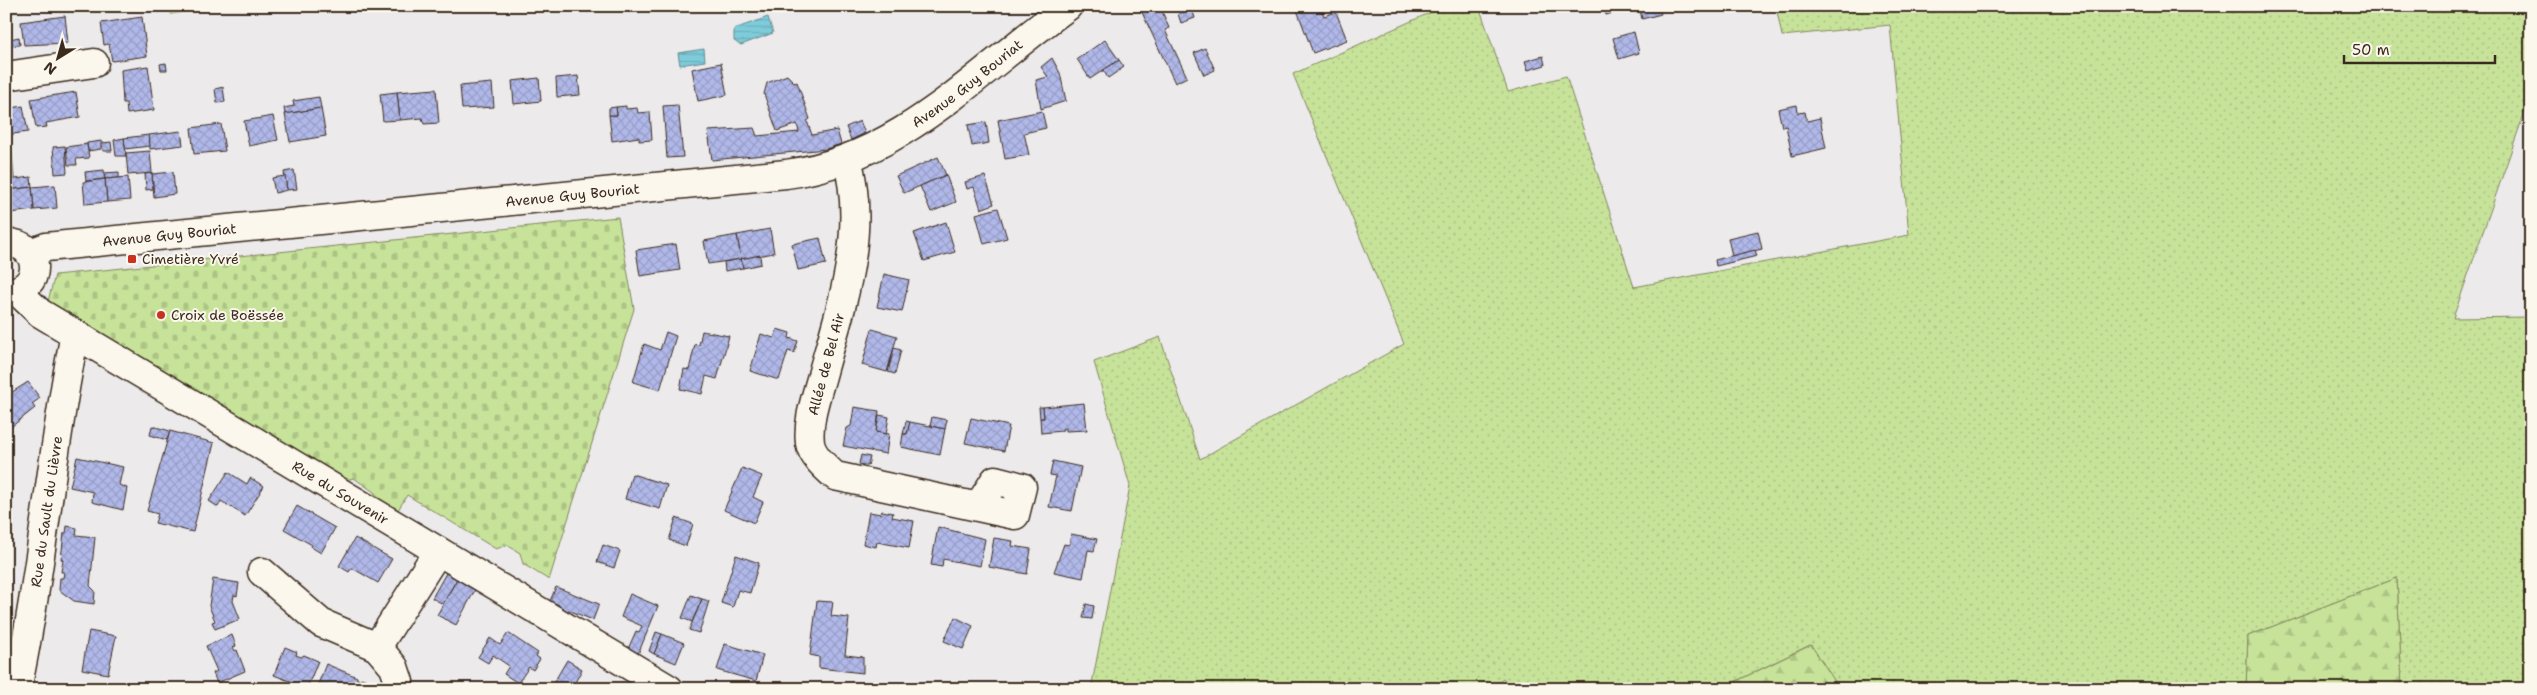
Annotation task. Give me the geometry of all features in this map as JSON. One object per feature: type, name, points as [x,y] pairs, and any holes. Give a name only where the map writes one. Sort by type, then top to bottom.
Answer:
[{"type":"street","name":"Avenue Guy Bouriat","points":[[18,248],[46,247],[786,174],[815,169],[847,159],[885,142],[936,110],[1068,6]]},
{"type":"street","points":[[6,76],[94,63]]},
{"type":"street","name":"Allée de Bel Air","points":[[847,159],[850,170],[854,226],[850,274],[811,416],[810,445],[820,462],[835,476],[978,507]]},
{"type":"street","points":[[12,292],[28,284],[34,273],[34,265],[18,248]]},
{"type":"street","name":"Rue du Souvenir","points":[[12,292],[40,313],[669,689]]},
{"type":"street","name":"Rue du Sault du Lièvre","points":[[17,689],[37,578],[66,378],[75,334]]},
{"type":"street","points":[[377,647],[438,551]]},
{"type":"street","points":[[262,572],[321,623],[377,647],[394,667],[399,682]]},
{"type":"green space","points":[[169,6],[223,6],[171,14]]},
{"type":"green space","points":[[1445,6],[1479,6],[1508,92],[1566,76],[1634,287],[1909,235],[1890,25],[1782,36],[1776,6],[2531,6],[2531,94],[2453,318],[2531,317],[2531,689],[2402,689],[2397,578],[2248,636],[2246,689],[1840,689],[1810,645],[1720,689],[1512,689],[1503,679],[1490,689],[1091,689],[1130,486],[1094,362],[1160,337],[1200,459],[1404,344],[1293,74]]},
{"type":"green space","points":[[618,217],[634,309],[549,580],[523,564],[520,553],[507,545],[496,549],[407,495],[397,512],[377,500],[374,492],[354,478],[345,480],[47,305],[55,275]]},
{"type":"green space","points":[[2397,578],[2402,689],[2246,689],[2248,636]]},
{"type":"green space","points":[[1811,645],[1840,689],[1720,689]]},
{"type":"water","points":[[768,17],[773,33],[741,45],[734,41],[734,29]]},
{"type":"water","points":[[704,49],[705,61],[680,65],[678,53]]},
{"type":"building","points":[[1139,6],[1160,6],[1169,28],[1165,30],[1187,77],[1175,83]]},
{"type":"building","points":[[1307,6],[1320,6],[1324,16],[1336,12],[1347,40],[1313,53],[1297,10]]},
{"type":"building","points":[[1603,6],[1611,6],[1613,13],[1606,15]]},
{"type":"building","points":[[1611,6],[1637,6],[1613,13]]},
{"type":"building","points":[[1639,6],[1659,6],[1661,14],[1642,19]]},
{"type":"building","points":[[1192,9],[1195,18],[1181,23],[1178,14]]},
{"type":"building","points":[[65,16],[68,43],[24,45],[21,22]]},
{"type":"building","points":[[142,17],[147,56],[112,61],[109,44],[104,45],[101,23]]},
{"type":"building","points":[[1634,32],[1639,53],[1619,59],[1613,38]]},
{"type":"building","points":[[19,37],[20,45],[11,46],[10,39]]},
{"type":"building","points":[[1105,40],[1119,60],[1090,79],[1077,59]]},
{"type":"building","points":[[1205,48],[1215,70],[1204,75],[1194,53]]},
{"type":"building","points":[[1543,56],[1545,65],[1528,70],[1525,61]]},
{"type":"building","points":[[1052,58],[1060,73],[1066,101],[1041,109],[1036,80],[1048,77],[1041,67]]},
{"type":"building","points":[[1119,60],[1124,67],[1108,78],[1103,70]]},
{"type":"building","points":[[166,63],[167,70],[161,70],[160,64]]},
{"type":"building","points":[[721,63],[727,95],[698,101],[692,69]]},
{"type":"building","points":[[148,66],[154,110],[127,114],[126,103],[123,103],[121,70]]},
{"type":"building","points":[[787,75],[795,83],[797,82],[810,119],[807,121],[812,135],[837,130],[841,144],[826,149],[712,160],[708,131],[754,128],[757,136],[799,132],[797,124],[777,131],[764,94],[767,83]]},
{"type":"building","points":[[578,76],[580,95],[557,97],[556,78]]},
{"type":"building","points":[[539,78],[541,101],[514,104],[512,81]]},
{"type":"building","points":[[492,83],[494,107],[462,109],[460,86]]},
{"type":"building","points":[[223,87],[225,102],[217,103],[215,89]]},
{"type":"building","points":[[436,89],[439,123],[424,124],[422,118],[400,120],[397,92]]},
{"type":"building","points":[[76,92],[80,117],[46,123],[47,127],[36,128],[31,99]]},
{"type":"building","points":[[397,92],[400,120],[383,121],[380,94]]},
{"type":"building","points":[[319,97],[321,108],[285,114],[284,108],[294,106],[293,101]]},
{"type":"building","points":[[678,105],[683,157],[667,158],[663,106]]},
{"type":"building","points":[[1797,105],[1798,113],[1805,112],[1807,121],[1820,118],[1826,148],[1792,156],[1786,126],[1782,127],[1778,109]]},
{"type":"building","points":[[23,106],[28,132],[6,135],[6,109]]},
{"type":"building","points":[[626,106],[626,109],[637,108],[638,113],[650,112],[652,140],[639,141],[639,137],[612,141],[609,115],[617,115],[616,107]]},
{"type":"building","points":[[616,107],[617,115],[609,115],[609,108]]},
{"type":"building","points":[[321,108],[326,136],[290,142],[285,114]]},
{"type":"building","points":[[1042,111],[1046,128],[1024,133],[1029,155],[1005,159],[998,120]]},
{"type":"building","points":[[273,116],[278,140],[249,146],[244,121]]},
{"type":"building","points":[[860,121],[865,133],[851,140],[846,127]]},
{"type":"building","points":[[986,122],[989,143],[972,146],[968,125]]},
{"type":"building","points":[[221,124],[225,151],[194,154],[191,128]]},
{"type":"building","points":[[181,131],[183,145],[150,149],[149,135]]},
{"type":"building","points":[[149,135],[150,146],[125,149],[124,138]]},
{"type":"building","points":[[124,138],[126,156],[116,156],[114,140]]},
{"type":"building","points":[[101,141],[101,149],[88,151],[87,143]]},
{"type":"building","points":[[111,142],[112,151],[103,151],[102,143]]},
{"type":"building","points":[[87,144],[89,158],[76,159],[77,165],[68,165],[66,147]]},
{"type":"building","points":[[65,146],[67,173],[55,174],[53,147]]},
{"type":"building","points":[[150,151],[152,173],[128,175],[126,153]]},
{"type":"building","points":[[6,153],[12,153],[14,179],[7,180]]},
{"type":"building","points":[[938,157],[946,175],[904,193],[896,176]]},
{"type":"building","points":[[104,170],[105,179],[86,181],[85,172]]},
{"type":"building","points":[[294,170],[297,189],[287,190],[284,172]]},
{"type":"building","points":[[119,172],[119,178],[105,179],[104,173]]},
{"type":"building","points":[[173,172],[175,194],[154,197],[152,174]]},
{"type":"building","points":[[152,173],[153,189],[146,190],[145,174]]},
{"type":"building","points":[[946,175],[956,202],[931,212],[920,186]]},
{"type":"building","points":[[285,176],[287,190],[275,193],[272,178]]},
{"type":"building","points":[[985,176],[994,204],[981,209],[974,187],[967,189],[965,182]]},
{"type":"building","points":[[31,177],[32,187],[8,190],[7,180]]},
{"type":"building","points":[[128,177],[130,200],[107,202],[105,179]]},
{"type":"building","points":[[105,179],[107,202],[85,204],[83,182]]},
{"type":"building","points":[[55,185],[57,208],[34,210],[32,187]]},
{"type":"building","points":[[32,187],[34,210],[10,213],[8,190]]},
{"type":"building","points":[[6,190],[10,213],[6,213]]},
{"type":"building","points":[[998,208],[1007,238],[984,244],[976,214]]},
{"type":"building","points":[[946,222],[955,252],[924,261],[914,233]]},
{"type":"building","points":[[770,229],[774,253],[741,259],[737,235]]},
{"type":"building","points":[[1758,231],[1762,249],[1732,256],[1728,238]]},
{"type":"building","points":[[737,235],[741,259],[708,264],[704,241]]},
{"type":"building","points":[[820,238],[826,264],[798,270],[792,244]]},
{"type":"building","points":[[676,244],[680,270],[640,276],[636,250]]},
{"type":"building","points":[[1755,250],[1757,256],[1716,266],[1715,260]]},
{"type":"building","points":[[760,255],[761,264],[743,268],[741,259]]},
{"type":"building","points":[[741,259],[743,268],[725,271],[724,262]]},
{"type":"building","points":[[884,274],[909,280],[902,312],[877,307]]},
{"type":"building","points":[[777,329],[790,333],[789,338],[798,341],[794,353],[788,351],[779,380],[750,371],[761,334],[774,338]]},
{"type":"building","points":[[872,329],[897,336],[887,372],[862,365]]},
{"type":"building","points":[[702,331],[729,336],[717,379],[706,376],[702,394],[680,389],[684,369],[689,370],[695,344],[699,345]]},
{"type":"building","points":[[666,332],[676,336],[660,390],[633,382],[644,344],[660,350]]},
{"type":"building","points":[[894,348],[901,350],[895,374],[888,372]]},
{"type":"building","points":[[28,382],[40,398],[32,404],[35,408],[7,430],[9,433],[6,435],[6,396]]},
{"type":"building","points":[[1084,403],[1087,430],[1066,431],[1066,428],[1062,429],[1062,431],[1041,433],[1040,418],[1044,418],[1043,407]]},
{"type":"building","points":[[854,407],[879,411],[876,432],[889,434],[886,454],[843,446],[847,428],[851,426]]},
{"type":"building","points":[[1039,407],[1043,407],[1044,418],[1040,418]]},
{"type":"building","points":[[879,415],[889,417],[886,434],[876,432]]},
{"type":"building","points":[[932,417],[947,420],[945,429],[930,426]]},
{"type":"building","points":[[971,418],[1009,426],[1004,451],[965,443]]},
{"type":"building","points":[[906,421],[910,422],[907,434],[903,434]]},
{"type":"building","points":[[910,422],[945,429],[940,455],[901,447],[903,434],[907,434]]},
{"type":"building","points":[[152,426],[170,431],[167,440],[150,435]]},
{"type":"building","points":[[170,431],[214,443],[193,532],[155,523],[158,514],[147,511]]},
{"type":"building","points":[[861,455],[870,457],[868,466],[859,464]]},
{"type":"building","points":[[77,457],[123,467],[119,485],[127,488],[123,510],[92,502],[93,492],[70,487]]},
{"type":"building","points":[[1053,461],[1081,467],[1072,511],[1049,507],[1056,476],[1050,475]]},
{"type":"building","points":[[742,468],[762,476],[753,497],[763,502],[754,523],[724,510]]},
{"type":"building","points":[[228,472],[247,484],[250,478],[264,486],[245,516],[221,501],[218,507],[209,501]]},
{"type":"building","points":[[632,474],[667,485],[660,509],[625,499]]},
{"type":"building","points":[[297,506],[335,528],[321,553],[311,547],[312,545],[284,529]]},
{"type":"building","points":[[882,511],[893,513],[892,517],[914,521],[909,548],[877,542],[876,547],[863,544],[869,512],[881,514]]},
{"type":"building","points":[[676,518],[693,524],[686,546],[669,540]]},
{"type":"building","points":[[67,526],[77,528],[76,535],[95,537],[90,586],[95,591],[94,604],[74,601],[59,590],[60,578],[63,578],[64,572],[61,572],[63,560],[61,559],[64,533],[66,533]]},
{"type":"building","points":[[938,527],[985,539],[980,566],[943,559],[942,567],[931,565]]},
{"type":"building","points":[[1071,534],[1097,539],[1094,551],[1088,550],[1083,578],[1054,572],[1064,544],[1069,545]]},
{"type":"building","points":[[355,538],[392,559],[378,583],[352,568],[349,572],[339,566]]},
{"type":"building","points":[[994,538],[1013,541],[1012,546],[1031,549],[1027,574],[989,567]]},
{"type":"building","points":[[603,545],[620,551],[614,568],[597,562]]},
{"type":"building","points":[[736,555],[759,563],[750,593],[738,590],[733,607],[721,603]]},
{"type":"building","points":[[446,573],[457,579],[443,604],[432,598]]},
{"type":"building","points":[[213,579],[239,583],[237,596],[234,595],[233,601],[240,619],[215,629],[212,622],[215,621],[209,606]]},
{"type":"building","points":[[457,579],[475,590],[456,625],[437,615]]},
{"type":"building","points":[[556,587],[599,604],[593,620],[568,610],[567,615],[557,611],[559,605],[550,601]]},
{"type":"building","points":[[630,594],[658,606],[638,654],[628,649],[636,631],[639,632],[642,626],[621,617]]},
{"type":"building","points":[[691,595],[702,599],[692,622],[682,618]]},
{"type":"building","points":[[702,599],[709,601],[699,633],[689,630]]},
{"type":"building","points":[[817,601],[833,602],[831,616],[849,618],[845,655],[863,657],[863,673],[819,668],[819,657],[810,655]]},
{"type":"building","points":[[1086,604],[1094,606],[1092,619],[1083,618]]},
{"type":"building","points":[[955,617],[973,626],[963,649],[944,641]]},
{"type":"building","points":[[89,631],[116,636],[108,674],[82,669]]},
{"type":"building","points":[[656,632],[662,634],[654,654],[649,651]]},
{"type":"building","points":[[508,633],[538,653],[536,656],[540,659],[533,670],[529,667],[518,683],[504,674],[509,666],[493,655],[488,663],[478,657],[490,638],[500,645]]},
{"type":"building","points":[[662,634],[684,643],[676,663],[654,654]]},
{"type":"building","points":[[232,635],[236,646],[233,647],[235,651],[237,650],[245,671],[217,683],[213,673],[217,671],[206,646]]},
{"type":"building","points":[[725,644],[763,655],[756,681],[717,670]]},
{"type":"building","points":[[285,647],[297,652],[296,655],[301,657],[304,655],[318,661],[307,688],[274,675]]},
{"type":"building","points":[[567,660],[582,669],[571,689],[550,689]]},
{"type":"building","points":[[326,664],[357,677],[357,679],[360,680],[361,678],[376,683],[374,689],[316,689]]},
{"type":"place","name":"Cimetière Yvré","points":[[132,259]]},
{"type":"place","name":"Croix de Boëssée","points":[[161,315]]}]
